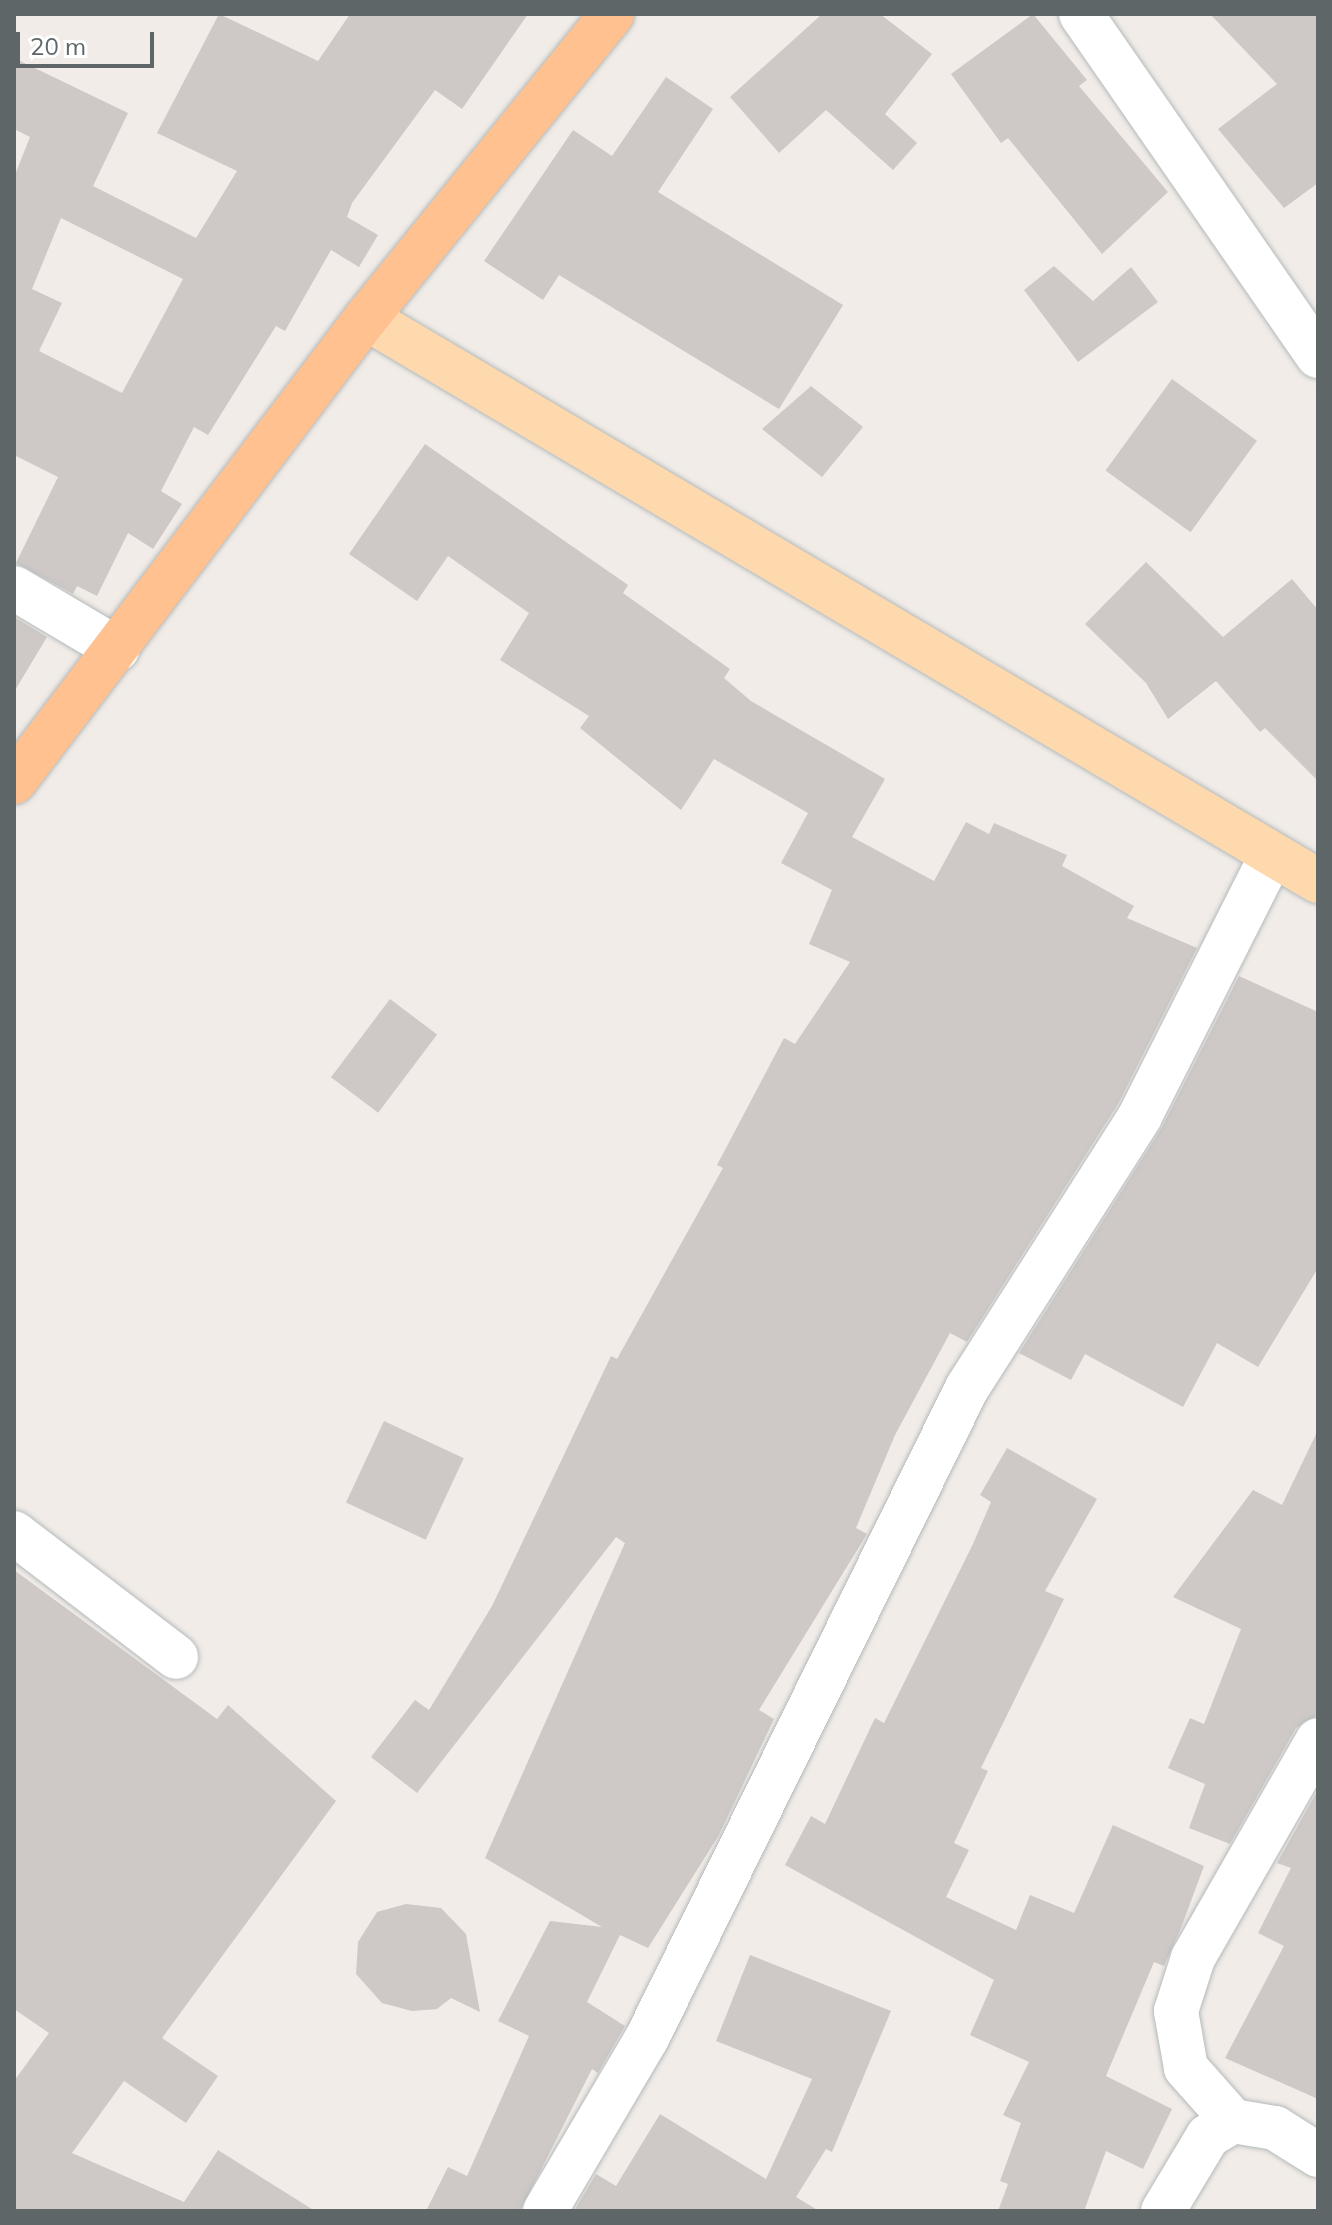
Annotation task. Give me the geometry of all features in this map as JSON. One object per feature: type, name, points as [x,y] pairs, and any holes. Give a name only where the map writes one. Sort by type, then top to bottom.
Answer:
[{"type":"highway","points":[[14,782],[366,318],[612,14]]},
{"type":"main road","points":[[366,318],[1318,881]]},
{"type":"street","points":[[1081,14],[1318,356]]},
{"type":"street","points":[[14,588],[117,649]]},
{"type":"street","points":[[545,2211],[647,2038],[967,1388],[1140,1116],[1272,855]]},
{"type":"street","points":[[14,1533],[176,1657]]},
{"type":"street","points":[[1318,1740],[1193,1958],[1176,2011],[1186,2068],[1233,2121],[1275,2128],[1318,2155]]},
{"type":"street","points":[[1163,2211],[1208,2136],[1233,2121]]},
{"type":"building","points":[[219,14],[318,61],[350,14],[528,14],[462,109],[435,90],[352,203],[347,217],[378,235],[359,267],[331,250],[285,331],[276,326],[208,435],[194,427],[161,491],[182,504],[153,549],[128,533],[97,596],[77,586],[73,594],[16,563],[58,477],[14,455],[14,177],[30,137],[14,129],[14,58],[128,113],[93,186],[196,238],[237,171],[157,133]],"holes":[[[61,218],[183,279],[122,393],[39,351],[62,303],[32,289]]]},
{"type":"building","points":[[822,14],[880,14],[932,54],[885,114],[917,143],[893,170],[826,110],[779,153],[730,97]]},
{"type":"building","points":[[1033,14],[1087,80],[1079,86],[1168,192],[1102,254],[1008,138],[1001,143],[951,74]]},
{"type":"building","points":[[1210,14],[1318,14],[1318,183],[1284,208],[1218,129],[1277,84]]},
{"type":"building","points":[[666,77],[713,109],[658,192],[843,305],[779,409],[559,275],[543,300],[484,261],[573,130],[612,156]]},
{"type":"building","points":[[1054,266],[1093,301],[1131,267],[1158,302],[1078,362],[1024,290]]},
{"type":"building","points":[[1172,379],[1257,441],[1191,532],[1106,470]]},
{"type":"building","points":[[811,386],[863,427],[822,477],[762,429]]},
{"type":"building","points":[[425,444],[628,585],[623,593],[730,669],[724,678],[751,701],[885,779],[852,837],[934,881],[966,822],[989,834],[994,823],[1067,855],[1062,866],[1134,906],[1127,918],[1197,948],[1118,1104],[967,1342],[950,1333],[895,1435],[856,1528],[867,1534],[759,1710],[774,1719],[719,1835],[648,1948],[620,1935],[587,2002],[625,2026],[598,2073],[592,2069],[520,2211],[426,2211],[448,2167],[467,2176],[529,2036],[498,2021],[550,1921],[602,1927],[485,1858],[625,1543],[616,1537],[417,1793],[371,1757],[415,1700],[429,1710],[492,1606],[611,1356],[617,1359],[723,1168],[717,1165],[784,1038],[795,1044],[850,962],[809,944],[832,890],[781,863],[808,813],[714,759],[681,810],[580,728],[589,716],[500,660],[529,613],[448,556],[417,601],[349,554]]},
{"type":"building","points":[[1146,562],[1223,637],[1292,579],[1318,610],[1318,781],[1265,728],[1260,732],[1216,681],[1168,719],[1146,683],[1085,624]]},
{"type":"building","points":[[14,617],[47,637],[14,692]]},
{"type":"building","points":[[1239,976],[1318,1012],[1318,1268],[1258,1367],[1217,1343],[1183,1407],[1085,1354],[1071,1380],[1019,1353],[1161,1129]]},
{"type":"building","points":[[390,999],[437,1035],[378,1113],[331,1077]]},
{"type":"building","points":[[384,1421],[464,1458],[426,1540],[346,1503]]},
{"type":"building","points":[[1318,1430],[1318,1715],[1296,1728],[1230,1844],[1189,1828],[1205,1784],[1168,1768],[1190,1718],[1204,1724],[1241,1629],[1173,1597],[1253,1490],[1282,1505]]},
{"type":"building","points":[[1007,1448],[1097,1499],[1045,1591],[1064,1599],[981,1768],[988,1771],[954,1843],[969,1850],[946,1897],[1016,1930],[1030,1895],[1074,1913],[1113,1825],[1204,1866],[1164,1966],[1154,1962],[1106,2076],[1172,2109],[1143,2169],[1106,2151],[1084,2211],[998,2211],[1008,2184],[1000,2181],[1021,2123],[1003,2115],[1029,2062],[970,2035],[994,1980],[785,1865],[811,1816],[825,1824],[875,1718],[884,1723],[973,1544],[991,1502],[980,1495]]},
{"type":"building","points":[[14,1570],[217,1719],[228,1705],[336,1801],[162,2038],[218,2076],[186,2123],[124,2081],[72,2153],[184,2202],[218,2150],[315,2211],[14,2211],[14,2081],[49,2033],[14,2009]]},
{"type":"building","points":[[1318,1790],[1318,2099],[1225,2058],[1284,1946],[1258,1933],[1291,1868],[1277,1863]]},
{"type":"building","points":[[406,1904],[441,1908],[466,1934],[480,2012],[451,1998],[437,2009],[412,2011],[382,2003],[356,1974],[358,1942],[377,1912]]},
{"type":"building","points":[[750,1955],[891,2011],[832,2152],[826,2149],[796,2197],[819,2211],[574,2211],[596,2174],[616,2186],[660,2114],[766,2179],[812,2079],[716,2041]]}]
